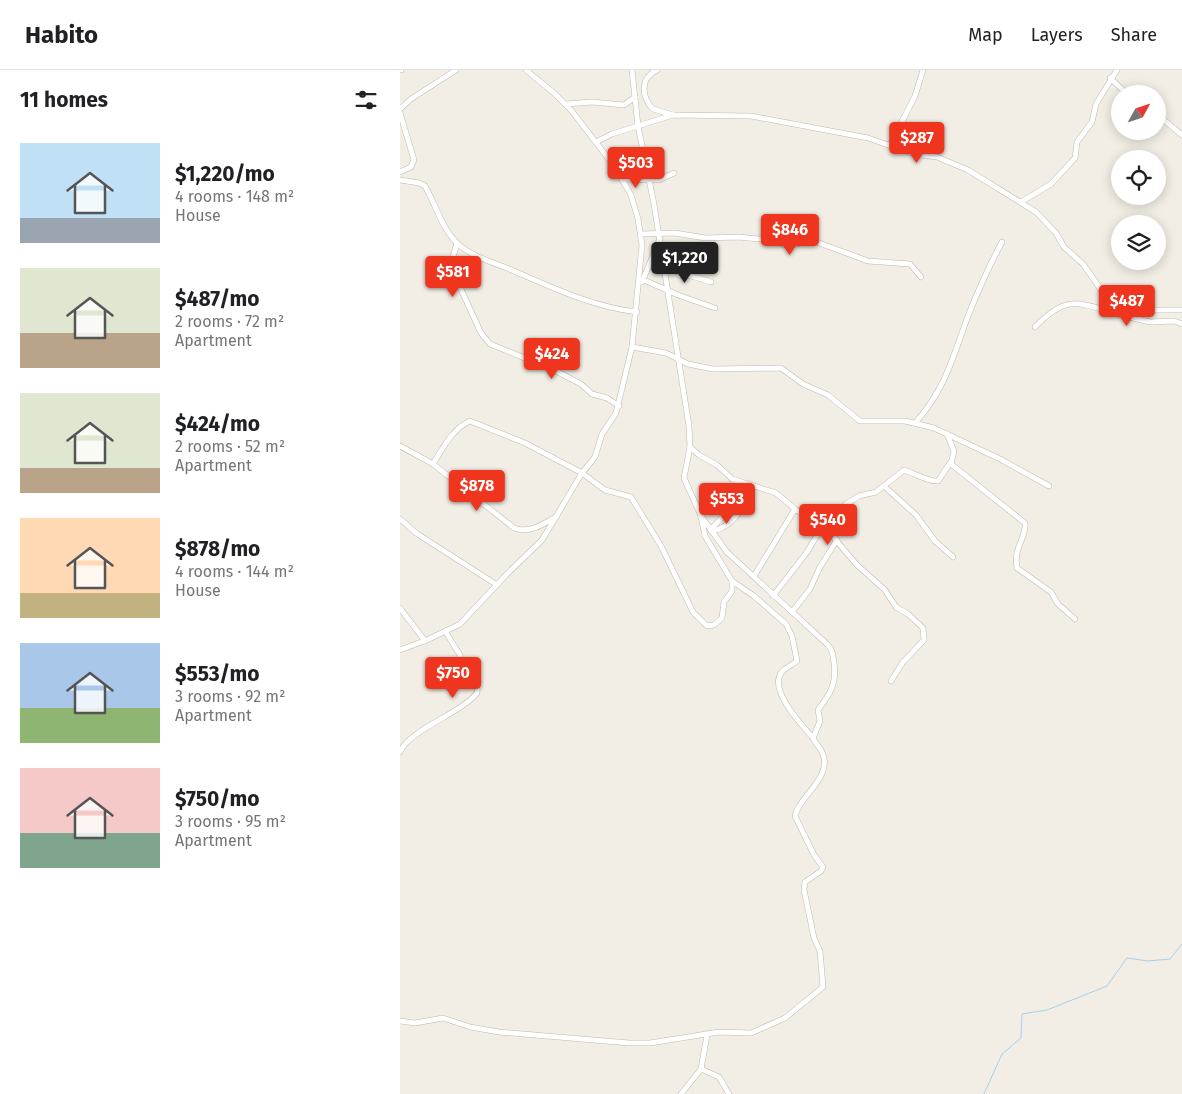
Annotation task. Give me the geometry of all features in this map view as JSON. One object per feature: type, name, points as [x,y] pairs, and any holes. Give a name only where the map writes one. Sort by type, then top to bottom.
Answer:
[{"type":"street","points":[[400,109],[411,99],[456,70]]},
{"type":"street","points":[[400,650],[425,641],[462,623],[497,585],[538,546],[559,515],[582,473],[595,457],[602,434],[619,406],[632,347],[637,312],[642,234],[635,206],[623,179],[566,104],[526,70]]},
{"type":"street","points":[[632,70],[638,126],[650,181],[665,268],[677,359],[689,426],[690,447],[684,478],[701,516],[727,552],[830,647],[834,659],[834,685],[827,700],[818,710],[820,721],[813,738]]},
{"type":"street","points":[[657,70],[646,77],[644,84],[645,94],[652,109],[674,115],[759,116],[868,138],[914,154],[945,159],[1036,212],[1053,230],[1061,243],[1083,264],[1115,306],[1124,310],[1182,310]]},
{"type":"street","points":[[890,145],[915,96],[923,70]]},
{"type":"street","points":[[1021,202],[1051,184],[1075,158],[1077,142],[1092,122],[1096,104],[1110,78],[1117,70]]},
{"type":"street","points":[[1110,78],[1117,85]]},
{"type":"street","points":[[566,104],[592,102],[624,105],[635,97]]},
{"type":"street","points":[[400,113],[414,160],[411,167],[400,172]]},
{"type":"street","points":[[596,142],[612,134],[674,115]]},
{"type":"street","points":[[1166,122],[1182,136]]},
{"type":"street","points":[[623,179],[650,181],[664,179],[674,173]]},
{"type":"street","points":[[400,180],[419,183],[425,186],[442,222],[457,244],[492,262],[551,287],[604,306],[637,312]]},
{"type":"street","points":[[642,234],[659,236],[682,234],[705,238],[738,237],[769,240],[790,246],[811,240],[868,261],[886,264],[910,264],[921,277]]},
{"type":"street","points":[[638,292],[659,236]]},
{"type":"street","points":[[914,422],[940,391],[957,351],[981,284],[1002,242]]},
{"type":"street","points":[[457,244],[452,260],[454,274],[481,333],[490,344],[554,370],[581,384],[592,394],[606,398],[619,406]]},
{"type":"street","points":[[665,268],[711,282]]},
{"type":"street","points":[[644,280],[715,308]]},
{"type":"street","points":[[1104,294],[1108,311]]},
{"type":"street","points":[[1035,327],[1058,308],[1071,302],[1150,322],[1174,320],[1182,324]]},
{"type":"street","points":[[632,347],[666,353],[677,359],[713,369],[781,368],[803,384],[828,395],[860,421],[914,422],[947,434],[1049,486]]},
{"type":"street","points":[[433,464],[447,441],[457,430],[470,421],[525,443],[582,473],[605,490],[616,495],[627,495],[634,501],[661,546],[692,612],[707,626],[714,625],[722,618],[724,602],[732,591],[732,581]]},
{"type":"street","points":[[829,532],[839,512],[846,504],[859,496],[876,492],[904,470],[936,482],[941,479],[954,451],[947,434]]},
{"type":"street","points":[[400,446],[433,464],[514,528],[523,530],[537,527],[559,515]]},
{"type":"street","points":[[690,447],[717,466],[732,480],[772,490],[795,510],[829,532],[857,565],[885,590],[896,607],[913,618],[925,632],[922,643],[906,659],[891,680]]},
{"type":"street","points":[[950,463],[1023,520],[1026,526],[1017,548],[1017,568],[1051,592],[1058,604],[1075,619]]},
{"type":"street","points":[[711,530],[720,529],[736,516],[754,486]]},
{"type":"street","points":[[884,486],[912,511],[935,541],[953,557]]},
{"type":"street","points":[[711,530],[730,509]]},
{"type":"street","points":[[754,576],[795,510]]},
{"type":"street","points":[[400,1021],[415,1023],[443,1018],[470,1027],[499,1032],[615,1042],[650,1043],[670,1038],[708,1035],[719,1032],[742,1034],[768,1027],[807,1002],[823,987],[820,950],[814,938],[804,890],[805,882],[821,871],[823,867],[814,855],[795,816],[796,810],[814,788],[823,770],[823,754],[786,704],[778,682],[780,674],[796,661],[790,629],[754,596],[732,581],[705,536],[701,516]]},
{"type":"street","points":[[400,519],[416,533],[497,585]]},
{"type":"street","points":[[773,596],[807,552],[822,527]]},
{"type":"street","points":[[792,612],[810,589],[820,567],[837,540]]},
{"type":"street","points":[[400,608],[425,641]]},
{"type":"street","points":[[400,752],[405,744],[428,727],[448,717],[478,693],[470,675],[462,667],[460,654],[445,631]]},
{"type":"street","points":[[681,1094],[701,1069],[708,1035]]},
{"type":"street","points":[[701,1069],[719,1077],[729,1094]]},
{"type":"waterway","points":[[984,1094],[1002,1054],[1021,1038],[1022,1014],[1047,1010],[1107,986],[1127,958],[1148,961],[1170,959],[1182,944]]}]
